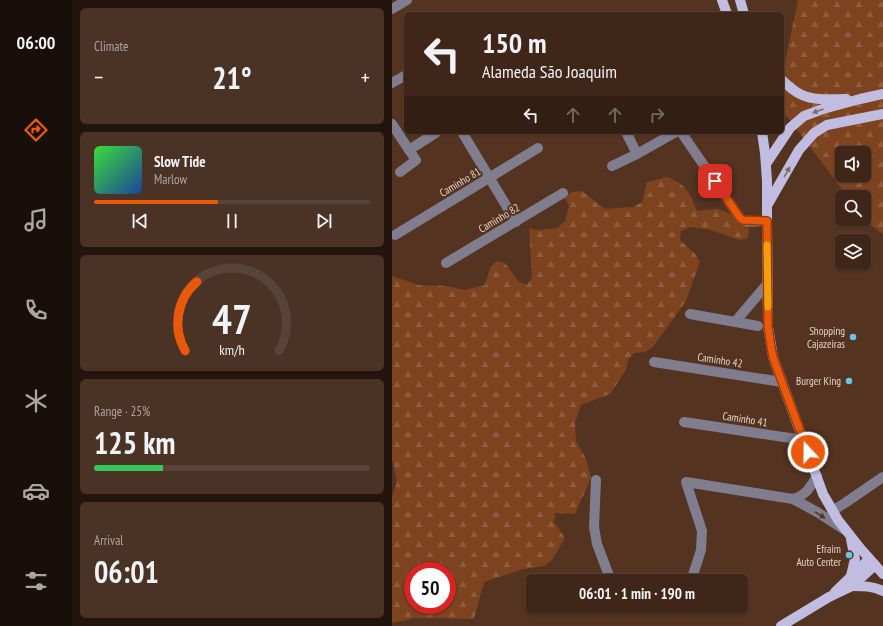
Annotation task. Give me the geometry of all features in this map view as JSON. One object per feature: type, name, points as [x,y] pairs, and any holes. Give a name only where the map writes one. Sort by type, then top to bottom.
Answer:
[{"type":"main road","points":[[722,0],[726,12]]},
{"type":"main road","points":[[740,0],[743,12]]},
{"type":"main road","points":[[784,82],[802,96],[822,100],[860,99]]},
{"type":"main road","points":[[766,165],[790,128],[804,116],[823,109],[883,94]]},
{"type":"main road","points":[[767,206],[799,150],[814,133],[827,125],[883,114]]},
{"type":"main road","points":[[762,134],[767,181],[768,327],[773,357],[823,494],[832,511],[849,534],[883,574]]},
{"type":"main road","points":[[849,534],[855,559],[851,582]]},
{"type":"main road","points":[[781,626],[829,598],[851,582],[872,562]]},
{"type":"main road","points":[[851,582],[883,591]]},
{"type":"street","points":[[392,9],[406,0]]},
{"type":"street","points":[[392,84],[404,76]]},
{"type":"street","points":[[392,124],[416,160],[400,172]]},
{"type":"street","points":[[409,150],[434,134]]},
{"type":"street","points":[[464,134],[516,222]]},
{"type":"street","points":[[627,134],[637,154]]},
{"type":"street","points":[[612,166],[672,134]]},
{"type":"street","points":[[682,134],[740,218],[747,221],[767,221]]},
{"type":"street","name":"Caminho 81","points":[[395,235],[538,148]]},
{"type":"street","name":"Caminho 82","points":[[446,263],[563,193]]},
{"type":"street","points":[[735,322],[768,283]]},
{"type":"street","points":[[690,314],[758,326]]},
{"type":"street","name":"Caminho 42","points":[[654,362],[782,382]]},
{"type":"street","name":"Caminho 41","points":[[684,422],[803,440]]},
{"type":"street","points":[[793,499],[804,494],[811,487],[817,476]]},
{"type":"street","points":[[832,511],[883,477]]},
{"type":"street","points":[[596,480],[594,527],[597,544],[608,574]]},
{"type":"street","points":[[693,574],[701,550],[702,531],[686,482],[793,499],[817,512],[849,534]]},
{"type":"green space","points":[[798,0],[883,0],[883,234],[871,225],[871,190],[843,190],[837,182],[871,182],[871,146],[835,146],[835,180],[784,113],[784,66]]},
{"type":"green space","points":[[667,177],[683,186],[692,199],[697,211],[717,209],[743,220],[749,228],[748,238],[739,240],[711,230],[690,227],[681,231],[680,240],[695,254],[700,262],[686,301],[653,347],[645,352],[634,353],[628,360],[626,370],[610,394],[581,405],[575,422],[576,441],[586,459],[591,478],[575,514],[555,513],[554,522],[565,538],[552,560],[544,566],[523,569],[484,582],[474,619],[415,618],[392,623],[392,496],[397,482],[392,462],[392,276],[418,285],[446,286],[465,290],[485,285],[490,268],[496,261],[505,263],[518,281],[527,285],[532,277],[529,228],[537,230],[557,228],[565,221],[569,206],[564,197],[572,192],[582,191],[605,209],[633,207],[642,202],[647,182]]},
{"type":"slow traffic","points":[[767,245],[768,307]]},
{"type":"place","name":"Shopping Cajazeiras","points":[[853,337]]},
{"type":"place","name":"Burger King","points":[[849,381]]},
{"type":"place","name":"Efraim Auto Center","points":[[849,555]]},
{"type":"route","points":[[715,181],[740,218],[747,221],[767,221],[768,327],[771,347],[773,357],[808,452]]}]
